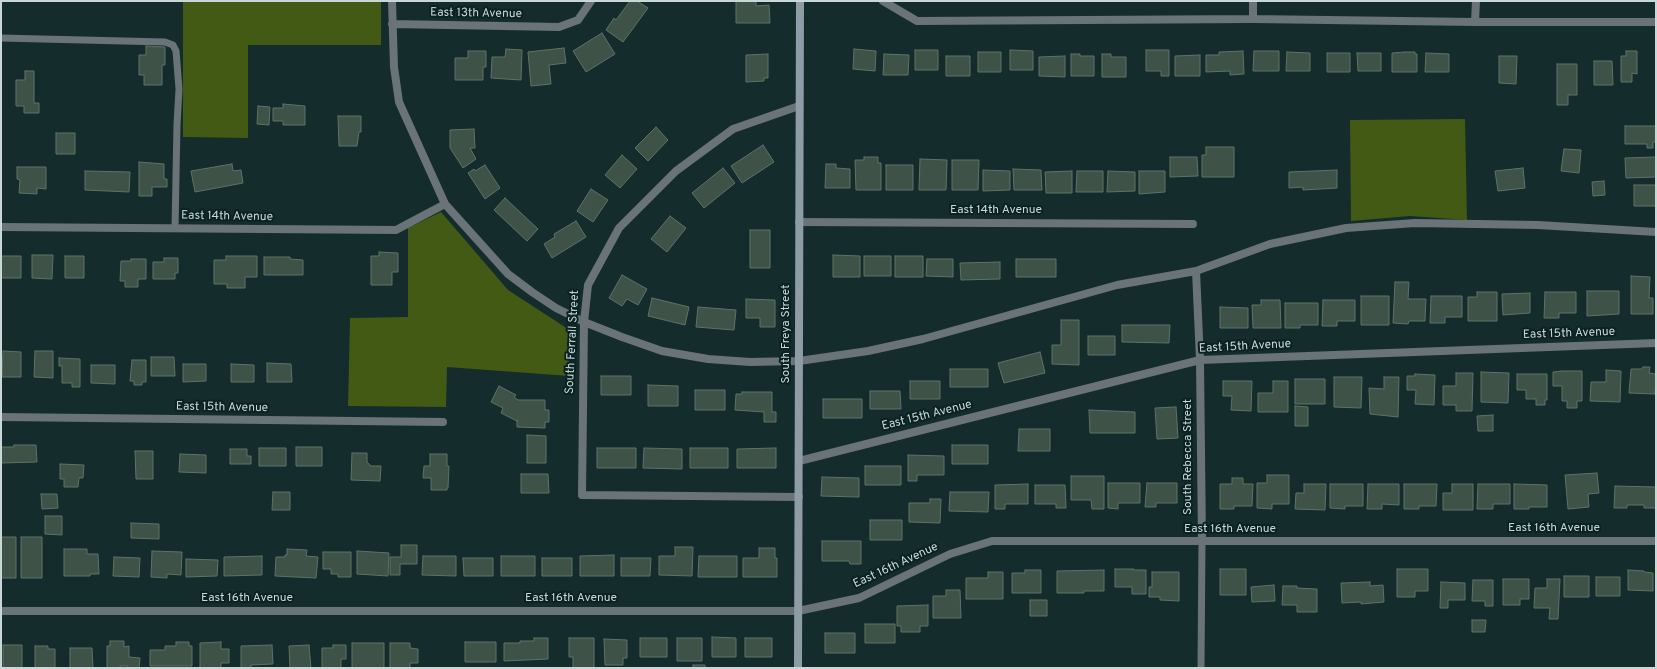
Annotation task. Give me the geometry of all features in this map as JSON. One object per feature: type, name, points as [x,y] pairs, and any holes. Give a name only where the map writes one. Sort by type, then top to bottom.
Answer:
[{"type":"main road","name":"South Freya Street","points":[[798,668],[800,1]]},
{"type":"street","points":[[392,1],[394,67],[399,102],[445,204],[508,274],[556,308],[584,322],[662,351],[708,359],[750,362],[799,361],[868,351],[923,339],[1117,285],[1196,271],[1270,244],[1346,228],[1414,224],[1538,225],[1656,232]]},
{"type":"street","name":"East 13th Avenue","points":[[392,24],[559,27],[578,20],[591,1]]},
{"type":"street","points":[[883,1],[892,8],[917,21],[1253,19],[1475,22],[1656,22]]},
{"type":"street","points":[[1253,1],[1253,19]]},
{"type":"street","points":[[1475,22],[1476,1]]},
{"type":"street","name":"South Ferrall Street","points":[[799,106],[733,129],[676,171],[619,228],[588,285],[584,322],[582,494],[799,497]]},
{"type":"street","name":"East 14th Avenue","points":[[1,227],[396,230],[445,204]]},
{"type":"street","name":"East 14th Avenue","points":[[799,222],[1193,224]]},
{"type":"street","name":"South Rebecca Street","points":[[1196,271],[1200,360],[1202,542]]},
{"type":"street","name":"East 15th Avenue","points":[[799,461],[1200,360],[1656,343]]},
{"type":"street","name":"East 15th Avenue","points":[[1,417],[443,422]]},
{"type":"street","name":"East 16th Avenue","points":[[1,611],[798,611],[859,598],[950,554],[992,541],[1656,541]]},
{"type":"lane","points":[[1,38],[165,42],[173,45],[176,51],[179,89],[175,228]]},
{"type":"lane","name":"South Rebecca Street","points":[[1201,668],[1202,542]]},
{"type":"green space","points":[[183,1],[381,1],[381,45],[248,45],[248,138],[183,137]]},
{"type":"green space","points":[[1465,119],[1467,220],[1410,216],[1351,221],[1350,120]]},
{"type":"green space","points":[[441,212],[508,290],[568,329],[569,376],[447,367],[446,407],[348,406],[350,318],[408,317],[408,228]]},
{"type":"building","points":[[630,1],[637,1],[648,8],[623,42],[606,30],[614,18],[616,20]]},
{"type":"building","points":[[736,1],[756,1],[756,6],[769,5],[770,23],[736,23]]},
{"type":"building","points":[[602,33],[615,54],[586,72],[573,51]]},
{"type":"building","points":[[146,46],[165,47],[165,65],[162,65],[162,85],[144,85],[144,75],[139,75],[139,55],[146,55]]},
{"type":"building","points":[[564,48],[566,63],[549,65],[551,84],[531,86],[528,52]]},
{"type":"building","points":[[506,49],[522,50],[521,80],[491,78],[492,57],[505,57]]},
{"type":"building","points":[[854,49],[876,51],[875,71],[853,69]]},
{"type":"building","points":[[915,50],[938,50],[938,70],[915,70]]},
{"type":"building","points":[[1010,50],[1033,51],[1033,70],[1010,70]]},
{"type":"building","points":[[1146,50],[1169,50],[1169,76],[1161,76],[1161,71],[1146,71]]},
{"type":"building","points":[[468,51],[486,51],[486,67],[483,67],[483,80],[455,80],[455,58],[468,58]]},
{"type":"building","points":[[1243,51],[1244,74],[1230,75],[1230,71],[1206,72],[1206,55],[1219,55],[1219,52]]},
{"type":"building","points":[[1254,51],[1279,51],[1279,71],[1253,71]]},
{"type":"building","points":[[1626,51],[1637,51],[1637,74],[1632,73],[1632,82],[1621,82],[1621,56],[1626,56]]},
{"type":"building","points":[[978,52],[1001,52],[1001,72],[978,72]]},
{"type":"building","points":[[1287,52],[1310,53],[1310,71],[1286,71]]},
{"type":"building","points":[[1415,52],[1415,54],[1417,54],[1417,72],[1392,72],[1392,53]]},
{"type":"building","points":[[1327,53],[1350,53],[1350,72],[1327,72]]},
{"type":"building","points":[[1357,53],[1381,53],[1381,71],[1358,71]]},
{"type":"building","points":[[1426,53],[1449,54],[1449,72],[1425,72]]},
{"type":"building","points":[[768,54],[768,78],[764,78],[764,81],[746,82],[746,55]]},
{"type":"building","points":[[884,54],[909,55],[908,75],[883,75]]},
{"type":"building","points":[[1071,54],[1080,54],[1080,56],[1094,56],[1094,76],[1071,76]]},
{"type":"building","points":[[1102,54],[1111,54],[1111,57],[1126,57],[1126,77],[1102,77]]},
{"type":"building","points":[[1200,55],[1200,76],[1175,76],[1175,56]]},
{"type":"building","points":[[946,56],[970,56],[970,76],[946,76]]},
{"type":"building","points":[[1065,56],[1065,77],[1039,76],[1039,57]]},
{"type":"building","points":[[1499,56],[1517,56],[1516,84],[1499,83]]},
{"type":"building","points":[[1594,61],[1612,61],[1613,85],[1594,85]]},
{"type":"building","points":[[1557,64],[1577,64],[1577,95],[1568,95],[1568,105],[1557,105]]},
{"type":"building","points":[[25,71],[34,71],[34,103],[39,103],[39,113],[24,113],[24,106],[16,106],[16,80],[25,80]]},
{"type":"building","points":[[283,104],[305,106],[305,125],[283,125],[283,121],[273,121],[273,108],[283,108]]},
{"type":"building","points":[[258,106],[270,107],[269,125],[257,124]]},
{"type":"building","points":[[338,116],[361,116],[361,132],[359,132],[357,146],[339,146]]},
{"type":"building","points":[[1625,126],[1656,126],[1656,142],[1653,142],[1653,148],[1647,148],[1647,144],[1625,144]]},
{"type":"building","points":[[656,127],[668,140],[648,161],[635,148]]},
{"type":"building","points":[[474,129],[475,148],[470,148],[476,159],[463,168],[450,148],[450,130]]},
{"type":"building","points":[[56,133],[75,133],[75,154],[56,154]]},
{"type":"building","points":[[763,145],[774,162],[742,183],[731,166]]},
{"type":"building","points":[[1206,147],[1234,147],[1234,177],[1202,177],[1202,155],[1206,155]]},
{"type":"building","points":[[1564,149],[1581,150],[1579,173],[1561,171]]},
{"type":"building","points":[[622,155],[637,169],[620,188],[605,175]]},
{"type":"building","points":[[864,157],[878,157],[878,163],[881,163],[881,190],[856,190],[855,160],[864,160]]},
{"type":"building","points":[[1170,157],[1197,157],[1198,176],[1170,177]]},
{"type":"building","points":[[1656,157],[1656,177],[1626,178],[1625,158]]},
{"type":"building","points":[[920,159],[947,160],[946,190],[919,190]]},
{"type":"building","points":[[952,160],[979,160],[978,190],[952,190]]},
{"type":"building","points":[[139,162],[164,164],[164,179],[167,179],[167,187],[152,187],[152,196],[139,196]]},
{"type":"building","points":[[232,164],[233,171],[241,170],[243,183],[195,192],[191,171]]},
{"type":"building","points":[[826,164],[836,164],[836,168],[850,169],[850,188],[825,188]]},
{"type":"building","points":[[485,165],[500,188],[485,199],[468,173]]},
{"type":"building","points":[[886,165],[913,165],[913,190],[886,190]]},
{"type":"building","points":[[17,167],[46,167],[46,189],[37,188],[37,194],[19,193],[20,180],[17,179]]},
{"type":"building","points":[[723,168],[735,183],[704,208],[692,193]]},
{"type":"building","points":[[1523,168],[1525,188],[1498,191],[1495,171]]},
{"type":"building","points":[[1013,169],[1041,170],[1042,190],[1014,190]]},
{"type":"building","points":[[983,170],[1010,171],[1010,190],[983,191]]},
{"type":"building","points":[[1337,170],[1337,188],[1303,190],[1303,187],[1289,188],[1289,172]]},
{"type":"building","points":[[85,171],[130,172],[129,192],[85,190]]},
{"type":"building","points":[[1072,171],[1072,193],[1046,193],[1045,172]]},
{"type":"building","points":[[1077,171],[1103,171],[1103,192],[1076,192]]},
{"type":"building","points":[[1108,171],[1135,172],[1135,191],[1107,192]]},
{"type":"building","points":[[1139,171],[1165,171],[1165,192],[1139,194]]},
{"type":"building","points":[[1604,181],[1605,195],[1593,196],[1592,182]]},
{"type":"building","points":[[1634,185],[1656,185],[1656,206],[1634,206]]},
{"type":"building","points":[[591,189],[608,200],[593,222],[577,211]]},
{"type":"building","points":[[505,198],[538,229],[527,241],[494,210]]},
{"type":"building","points":[[670,216],[686,228],[667,252],[651,239]]},
{"type":"building","points":[[576,221],[586,237],[552,258],[544,244],[555,237],[554,234]]},
{"type":"building","points":[[750,230],[770,230],[770,268],[750,268]]},
{"type":"building","points":[[379,252],[398,253],[398,272],[392,272],[392,285],[371,285],[371,256],[379,256]]},
{"type":"building","points":[[32,255],[53,255],[52,279],[32,278]]},
{"type":"building","points":[[833,255],[860,256],[860,277],[833,277]]},
{"type":"building","points":[[1,256],[21,256],[21,278],[1,278]]},
{"type":"building","points":[[65,256],[84,256],[84,278],[65,278]]},
{"type":"building","points":[[226,256],[257,256],[257,277],[245,277],[245,288],[227,288],[227,284],[214,284],[214,260],[226,260]]},
{"type":"building","points":[[864,256],[891,256],[891,276],[864,276]]},
{"type":"building","points":[[895,256],[923,256],[923,277],[895,277]]},
{"type":"building","points":[[264,257],[290,257],[290,259],[303,260],[303,275],[264,275]]},
{"type":"building","points":[[164,258],[178,258],[178,273],[175,273],[175,279],[153,279],[153,262],[164,262]]},
{"type":"building","points":[[131,259],[146,259],[146,279],[138,279],[138,287],[125,287],[125,281],[120,281],[121,261],[131,261]]},
{"type":"building","points":[[927,259],[953,259],[953,277],[926,276]]},
{"type":"building","points":[[1016,259],[1056,259],[1056,277],[1016,277]]},
{"type":"building","points":[[1000,262],[1000,279],[961,280],[960,263]]},
{"type":"building","points":[[622,275],[647,289],[638,305],[627,299],[622,306],[609,298]]},
{"type":"building","points":[[1631,276],[1650,277],[1649,298],[1653,298],[1653,314],[1631,314]]},
{"type":"building","points":[[1395,282],[1409,282],[1408,299],[1426,299],[1425,321],[1409,321],[1408,324],[1393,323]]},
{"type":"building","points":[[1587,291],[1619,291],[1619,314],[1587,316]]},
{"type":"building","points":[[1477,292],[1497,292],[1497,321],[1468,321],[1468,297],[1477,297]]},
{"type":"building","points":[[1545,292],[1576,292],[1576,313],[1559,313],[1559,318],[1544,318]]},
{"type":"building","points":[[1530,293],[1530,313],[1503,315],[1502,294]]},
{"type":"building","points":[[1361,296],[1389,296],[1389,325],[1361,325]]},
{"type":"building","points":[[1431,296],[1462,296],[1462,317],[1445,317],[1445,323],[1430,323]]},
{"type":"building","points":[[652,298],[689,307],[685,325],[648,316]]},
{"type":"building","points":[[746,299],[775,300],[775,327],[760,327],[760,318],[746,318]]},
{"type":"building","points":[[1261,300],[1280,300],[1281,328],[1253,328],[1252,305],[1261,305]]},
{"type":"building","points":[[1323,300],[1355,300],[1355,321],[1337,321],[1337,326],[1322,326]]},
{"type":"building","points":[[1285,303],[1318,303],[1318,325],[1300,325],[1300,328],[1285,328]]},
{"type":"building","points":[[698,307],[736,310],[734,330],[696,327]]},
{"type":"building","points":[[1220,307],[1248,308],[1248,328],[1220,328]]},
{"type":"building","points":[[1061,320],[1079,320],[1079,365],[1052,364],[1052,345],[1061,345]]},
{"type":"building","points":[[1122,325],[1170,325],[1169,343],[1122,342]]},
{"type":"building","points":[[1088,336],[1115,336],[1115,355],[1088,355]]},
{"type":"building","points":[[3,351],[21,352],[21,377],[2,377]]},
{"type":"building","points":[[35,351],[53,351],[53,378],[34,377]]},
{"type":"building","points":[[1040,352],[1045,373],[1004,383],[998,363]]},
{"type":"building","points":[[151,357],[174,357],[175,376],[151,376]]},
{"type":"building","points":[[59,358],[80,359],[80,387],[72,387],[72,383],[62,383],[62,366],[59,366]]},
{"type":"building","points":[[132,360],[146,360],[146,382],[142,382],[142,385],[134,385],[134,381],[130,381]]},
{"type":"building","points":[[267,363],[291,364],[292,382],[267,382]]},
{"type":"building","points":[[183,364],[206,364],[206,381],[183,382]]},
{"type":"building","points":[[231,364],[254,365],[254,382],[231,382]]},
{"type":"building","points":[[91,365],[115,365],[115,384],[91,383]]},
{"type":"building","points":[[1643,367],[1650,367],[1649,373],[1656,374],[1655,394],[1629,393],[1631,369],[1642,369]]},
{"type":"building","points":[[950,369],[988,369],[988,387],[950,387]]},
{"type":"building","points":[[1606,370],[1621,371],[1620,402],[1590,401],[1591,382],[1606,382]]},
{"type":"building","points":[[1582,371],[1582,401],[1577,401],[1577,408],[1567,408],[1567,401],[1562,401],[1562,386],[1553,386],[1553,372]]},
{"type":"building","points":[[1481,372],[1509,373],[1508,403],[1481,402]]},
{"type":"building","points":[[1456,373],[1473,373],[1472,411],[1456,411],[1456,405],[1443,405],[1443,386],[1456,386]]},
{"type":"building","points":[[1415,374],[1435,375],[1434,405],[1415,404],[1416,390],[1407,390],[1407,376],[1415,376]]},
{"type":"building","points":[[1517,374],[1547,374],[1547,400],[1545,400],[1545,405],[1536,405],[1536,399],[1526,399],[1526,390],[1517,390]]},
{"type":"building","points":[[601,376],[631,376],[631,395],[601,395]]},
{"type":"building","points":[[1334,377],[1362,377],[1361,408],[1334,407]]},
{"type":"building","points":[[1384,377],[1399,377],[1398,417],[1370,414],[1369,388],[1384,389]]},
{"type":"building","points":[[1295,379],[1325,379],[1325,404],[1295,404]]},
{"type":"building","points":[[910,381],[940,381],[940,399],[910,399]]},
{"type":"building","points":[[1223,381],[1252,381],[1251,411],[1231,410],[1232,396],[1223,396]]},
{"type":"building","points":[[1273,381],[1288,381],[1288,412],[1258,412],[1258,393],[1273,393]]},
{"type":"building","points":[[648,385],[678,386],[678,406],[648,406]]},
{"type":"building","points":[[499,386],[516,395],[514,397],[518,400],[545,400],[545,410],[549,410],[549,422],[545,422],[545,428],[517,427],[517,421],[501,413],[503,408],[491,402]]},
{"type":"building","points":[[695,390],[725,390],[725,410],[695,410]]},
{"type":"building","points":[[870,391],[900,391],[901,409],[870,409]]},
{"type":"building","points":[[742,392],[772,392],[772,412],[776,412],[776,422],[764,422],[764,412],[735,410],[736,394],[742,394]]},
{"type":"building","points":[[823,399],[862,399],[862,418],[823,418]]},
{"type":"building","points":[[1295,406],[1308,407],[1308,426],[1295,426]]},
{"type":"building","points":[[1176,407],[1178,438],[1157,439],[1155,408]]},
{"type":"building","points":[[1089,410],[1135,412],[1135,433],[1090,433]]},
{"type":"building","points":[[1493,415],[1493,431],[1478,431],[1477,416]]},
{"type":"building","points":[[1019,429],[1050,429],[1050,451],[1018,451]]},
{"type":"building","points":[[527,435],[546,436],[546,463],[527,463]]},
{"type":"building","points":[[14,445],[36,445],[37,462],[1,463],[1,447],[14,447]]},
{"type":"building","points":[[952,445],[988,445],[988,464],[952,464]]},
{"type":"building","points":[[296,447],[322,447],[322,466],[296,466]]},
{"type":"building","points":[[259,448],[286,448],[286,466],[259,466]]},
{"type":"building","points":[[597,448],[636,448],[636,468],[597,468]]},
{"type":"building","points":[[644,448],[682,449],[682,469],[643,468]]},
{"type":"building","points":[[690,448],[728,448],[728,468],[690,468]]},
{"type":"building","points":[[776,448],[776,468],[737,468],[737,449]]},
{"type":"building","points":[[230,449],[247,449],[247,456],[251,456],[251,464],[230,464]]},
{"type":"building","points":[[135,451],[153,451],[153,479],[136,479]]},
{"type":"building","points":[[352,453],[367,453],[367,462],[371,466],[381,466],[380,481],[351,480]]},
{"type":"building","points":[[180,454],[206,455],[206,473],[179,472]]},
{"type":"building","points":[[430,454],[447,454],[447,466],[449,466],[447,490],[431,490],[431,478],[423,478],[424,466],[430,466]]},
{"type":"building","points":[[908,455],[944,456],[944,475],[917,475],[917,481],[908,481]]},
{"type":"building","points":[[60,464],[84,465],[83,478],[79,478],[78,487],[64,487],[64,479],[60,479]]},
{"type":"building","points":[[865,466],[901,466],[901,485],[865,485]]},
{"type":"building","points":[[1597,473],[1599,493],[1588,494],[1589,507],[1568,509],[1565,475]]},
{"type":"building","points":[[521,474],[548,474],[549,493],[521,493]]},
{"type":"building","points":[[1267,475],[1289,475],[1289,504],[1272,504],[1272,509],[1257,508],[1257,483],[1267,483]]},
{"type":"building","points":[[1071,476],[1104,476],[1104,509],[1092,509],[1091,500],[1071,500]]},
{"type":"building","points":[[822,477],[859,478],[859,497],[821,496]]},
{"type":"building","points":[[1232,478],[1243,478],[1243,484],[1253,484],[1252,506],[1234,506],[1234,509],[1220,509],[1220,484],[1232,484]]},
{"type":"building","points":[[1108,483],[1140,483],[1140,503],[1118,503],[1118,509],[1108,508]]},
{"type":"building","points":[[1147,483],[1177,483],[1177,503],[1156,503],[1156,507],[1145,507]]},
{"type":"building","points":[[1028,484],[1028,504],[1005,504],[1005,509],[995,509],[995,485]]},
{"type":"building","points":[[1304,484],[1326,484],[1325,510],[1295,509],[1296,493],[1304,493]]},
{"type":"building","points":[[1330,484],[1363,484],[1363,506],[1345,506],[1345,509],[1330,508]]},
{"type":"building","points":[[1368,484],[1399,484],[1399,505],[1382,504],[1382,509],[1367,509]]},
{"type":"building","points":[[1404,484],[1437,484],[1436,506],[1419,506],[1419,509],[1404,509]]},
{"type":"building","points":[[1452,484],[1473,484],[1473,510],[1443,510],[1443,493],[1452,493]]},
{"type":"building","points":[[1478,484],[1510,484],[1510,504],[1493,504],[1493,509],[1477,509]]},
{"type":"building","points":[[1514,484],[1547,485],[1547,507],[1514,509]]},
{"type":"building","points":[[1035,485],[1065,485],[1066,508],[1056,508],[1056,504],[1035,504]]},
{"type":"building","points":[[1615,486],[1656,487],[1656,508],[1644,508],[1644,505],[1627,505],[1627,508],[1614,508]]},
{"type":"building","points":[[273,492],[290,492],[290,510],[272,510]]},
{"type":"building","points":[[950,492],[989,492],[988,512],[949,511]]},
{"type":"building","points":[[41,494],[57,494],[58,508],[42,509]]},
{"type":"building","points":[[930,499],[941,499],[940,523],[909,522],[909,503],[930,503]]},
{"type":"building","points":[[45,516],[62,516],[62,535],[45,534]]},
{"type":"building","points":[[870,520],[902,520],[902,540],[870,540]]},
{"type":"building","points":[[131,523],[159,524],[159,539],[131,538]]},
{"type":"building","points":[[1,537],[16,537],[16,578],[1,578]]},
{"type":"building","points":[[21,537],[42,537],[42,578],[21,578]]},
{"type":"building","points":[[822,541],[861,541],[861,564],[850,564],[849,561],[822,561]]},
{"type":"building","points":[[401,545],[417,545],[417,564],[400,564],[400,575],[390,575],[390,557],[401,557]]},
{"type":"building","points":[[675,547],[693,547],[692,576],[659,575],[659,556],[675,556]]},
{"type":"building","points":[[759,548],[775,548],[775,558],[777,558],[777,577],[743,577],[743,558],[759,558]]},
{"type":"building","points":[[64,549],[87,549],[87,554],[98,554],[99,574],[90,574],[90,576],[64,576]]},
{"type":"building","points":[[287,549],[307,550],[306,556],[318,557],[316,578],[275,576],[276,557],[285,557],[285,555],[287,555]]},
{"type":"building","points":[[152,551],[182,552],[181,575],[167,574],[167,578],[151,577]]},
{"type":"building","points":[[357,551],[389,553],[388,576],[357,574]]},
{"type":"building","points":[[323,552],[351,552],[351,577],[338,577],[338,574],[331,574],[331,569],[323,569]]},
{"type":"building","points":[[614,555],[614,576],[580,576],[580,556]]},
{"type":"building","points":[[262,556],[262,575],[224,576],[224,557]]},
{"type":"building","points":[[423,556],[456,556],[456,576],[422,575]]},
{"type":"building","points":[[501,556],[535,556],[535,576],[501,576]]},
{"type":"building","points":[[699,556],[737,556],[737,577],[698,577]]},
{"type":"building","points":[[114,557],[140,558],[139,577],[113,576]]},
{"type":"building","points":[[463,558],[493,558],[493,576],[464,576]]},
{"type":"building","points":[[542,558],[572,558],[572,576],[542,576]]},
{"type":"building","points":[[621,558],[651,558],[650,576],[621,576]]},
{"type":"building","points":[[186,559],[218,560],[217,576],[186,577]]},
{"type":"building","points":[[1115,569],[1146,570],[1146,594],[1132,594],[1132,587],[1115,587]]},
{"type":"building","points":[[1220,569],[1246,569],[1246,595],[1220,595]]},
{"type":"building","points":[[1397,569],[1428,569],[1428,591],[1415,591],[1415,597],[1397,597]]},
{"type":"building","points":[[1025,570],[1041,570],[1041,593],[1012,593],[1012,573],[1025,573]]},
{"type":"building","points":[[1104,570],[1104,591],[1057,593],[1057,571]]},
{"type":"building","points":[[1628,570],[1653,573],[1653,591],[1628,590]]},
{"type":"building","points":[[988,572],[1003,572],[1003,599],[966,599],[966,578],[988,578]]},
{"type":"building","points":[[1152,572],[1179,572],[1179,601],[1160,600],[1160,597],[1149,597],[1149,587],[1152,587]]},
{"type":"building","points":[[1564,576],[1589,576],[1589,597],[1564,597]]},
{"type":"building","points":[[1596,577],[1620,577],[1620,596],[1596,596]]},
{"type":"building","points":[[1503,579],[1529,579],[1529,599],[1520,599],[1520,605],[1503,605]]},
{"type":"building","points":[[1547,579],[1560,579],[1558,619],[1549,619],[1550,608],[1534,608],[1535,588],[1547,588]]},
{"type":"building","points":[[1473,580],[1493,580],[1493,606],[1485,606],[1485,601],[1472,601]]},
{"type":"building","points":[[1370,582],[1370,586],[1383,585],[1384,602],[1361,604],[1361,602],[1342,603],[1341,583]]},
{"type":"building","points":[[1441,582],[1465,583],[1465,600],[1448,600],[1448,608],[1440,608]]},
{"type":"building","points":[[1274,585],[1275,601],[1252,602],[1251,587]]},
{"type":"building","points":[[1283,586],[1297,586],[1297,588],[1317,589],[1317,612],[1297,612],[1297,605],[1282,605]]},
{"type":"building","points":[[946,590],[960,590],[961,618],[933,618],[933,596],[946,596]]},
{"type":"building","points":[[1030,600],[1047,600],[1047,616],[1030,616]]},
{"type":"building","points":[[928,605],[928,626],[920,626],[920,632],[901,632],[901,626],[897,626],[897,606]]},
{"type":"building","points":[[1472,620],[1486,620],[1485,632],[1472,632]]},
{"type":"building","points":[[865,624],[895,624],[895,643],[865,643]]},
{"type":"building","points":[[825,633],[855,633],[855,653],[825,653]]},
{"type":"building","points":[[712,637],[736,638],[736,657],[712,657]]},
{"type":"building","points":[[534,638],[548,638],[548,659],[504,661],[504,643],[534,641]]},
{"type":"building","points":[[569,638],[594,638],[594,668],[573,668],[573,657],[569,657]]},
{"type":"building","points":[[640,638],[667,638],[667,657],[640,657]]},
{"type":"building","points":[[677,638],[702,638],[702,661],[677,661]]},
{"type":"building","points":[[745,638],[772,638],[772,657],[745,657]]},
{"type":"building","points":[[604,639],[627,640],[627,658],[623,658],[623,665],[605,665]]},
{"type":"building","points":[[110,641],[124,641],[124,647],[129,646],[129,657],[140,658],[139,668],[127,668],[128,666],[120,666],[120,668],[107,668],[107,646],[110,646]]},
{"type":"building","points":[[176,642],[189,642],[189,646],[192,646],[192,666],[150,666],[150,650],[165,650],[165,646],[176,646]]},
{"type":"building","points":[[221,642],[221,649],[229,649],[229,663],[221,663],[221,668],[200,668],[200,643]]},
{"type":"building","points":[[465,642],[496,642],[496,662],[465,662]]},
{"type":"building","points":[[352,643],[384,643],[384,668],[352,668]]},
{"type":"building","points":[[390,643],[410,643],[410,648],[418,649],[418,663],[410,663],[410,668],[390,668]]},
{"type":"building","points":[[3,645],[22,645],[22,668],[3,668]]},
{"type":"building","points":[[272,645],[273,664],[251,665],[251,668],[241,668],[241,646]]},
{"type":"building","points":[[309,645],[311,668],[290,668],[289,646]]},
{"type":"building","points":[[333,645],[346,645],[346,659],[341,659],[341,668],[322,668],[322,648],[333,648]]},
{"type":"building","points":[[35,646],[48,646],[48,649],[55,649],[55,668],[35,668]]},
{"type":"building","points":[[70,648],[92,648],[93,668],[70,668]]},
{"type":"building","points":[[693,665],[705,665],[705,668],[693,668]]}]
